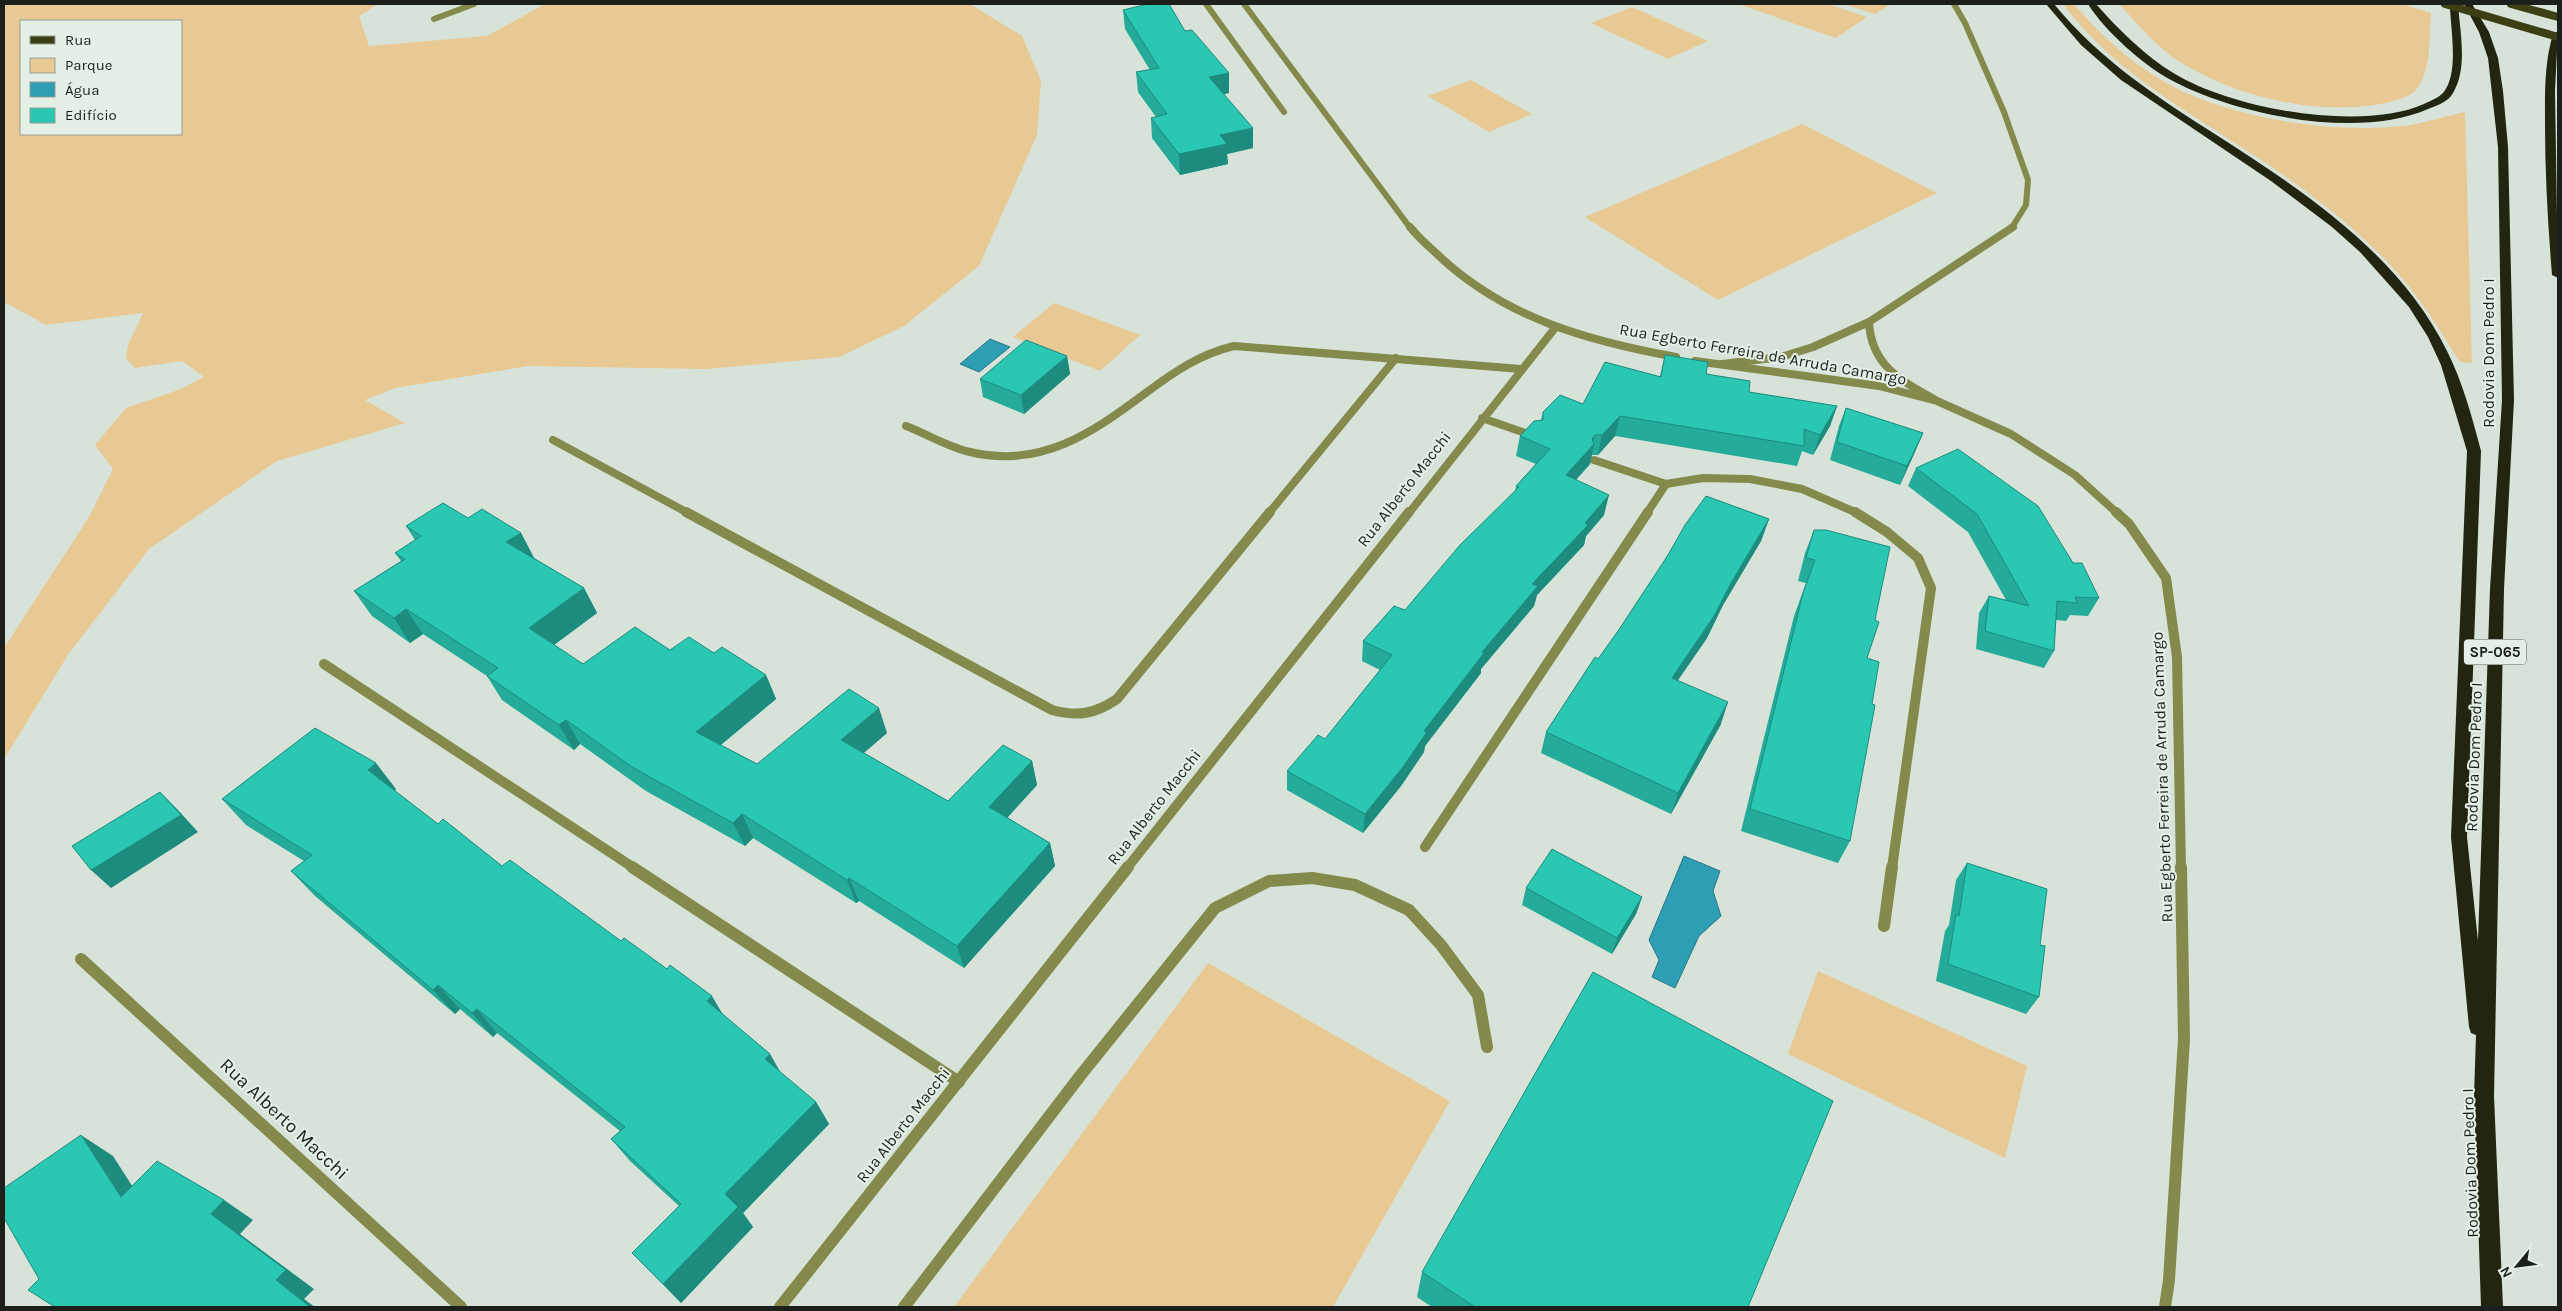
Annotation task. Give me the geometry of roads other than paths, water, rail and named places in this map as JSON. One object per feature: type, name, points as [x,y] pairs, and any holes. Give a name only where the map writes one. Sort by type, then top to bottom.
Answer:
[{"type":"highway","points":[[2050,4],[2101,59],[2132,84],[2275,178],[2367,254],[2402,291],[2434,338],[2459,395],[2474,451],[2459,837],[2484,1096]]},
{"type":"highway","points":[[2092,4],[2111,27],[2141,54],[2174,77],[2212,93],[2251,106],[2345,120],[2378,120],[2410,115],[2430,106],[2447,95],[2456,76],[2454,4]]},
{"type":"highway","name":"Rodovia Dom Pedro I","points":[[2468,4],[2484,32],[2493,58],[2498,91],[2503,147],[2508,390],[2490,781],[2484,1096],[2492,1307]]},
{"type":"highway","points":[[2558,36],[2550,69],[2552,217],[2558,275]]},
{"type":"main road","points":[[2444,4],[2558,36]]},
{"type":"main road","points":[[2511,4],[2558,17]]},
{"type":"street","points":[[434,19],[474,4]]},
{"type":"street","points":[[1206,4],[1284,112]]},
{"type":"street","name":"Rua Egberto Ferreira de Arruda Camargo","points":[[1244,4],[1414,232],[1456,272],[1507,305],[1555,328],[1626,348],[1719,364],[1879,386],[1937,401],[2011,434],[2075,475],[2128,524],[2166,578],[2177,657],[2184,1038],[2169,1280],[2164,1307]]},
{"type":"street","points":[[1719,364],[1781,357],[1813,347],[1870,322],[2013,227],[2026,205],[2028,180],[2007,121],[1965,23],[1954,4]]},
{"type":"street","points":[[1870,322],[1869,330],[1881,364],[1903,381],[1937,401]]},
{"type":"street","name":"Rua Alberto Macchi","points":[[780,1307],[1555,328]]},
{"type":"street","points":[[906,426],[969,452],[991,456],[1039,454],[1082,439],[1188,362],[1217,349],[1253,346],[1521,369]]},
{"type":"street","points":[[553,440],[1052,710],[1076,716],[1100,712],[1117,699],[1396,358]]},
{"type":"street","points":[[1482,418],[1535,436]]},
{"type":"street","points":[[1594,460],[1666,484],[1704,478],[1750,479],[1802,489],[1848,506],[1887,532],[1918,558],[1930,588],[1884,926]]},
{"type":"street","points":[[1425,847],[1666,484]]},
{"type":"street","points":[[324,664],[959,1082]]},
{"type":"street","points":[[904,1307],[1080,1076],[1215,908],[1269,881],[1312,878],[1354,885],[1409,910],[1441,945],[1478,995],[1487,1047]]},
{"type":"street","name":"Rua Alberto Macchi","points":[[82,959],[460,1307]]},
{"type":"water","points":[[990,339],[1010,347],[979,372],[960,364]]},
{"type":"water","points":[[1684,856],[1720,871],[1713,891],[1721,916],[1699,936],[1675,988],[1652,977],[1659,960],[1649,940]]}]
